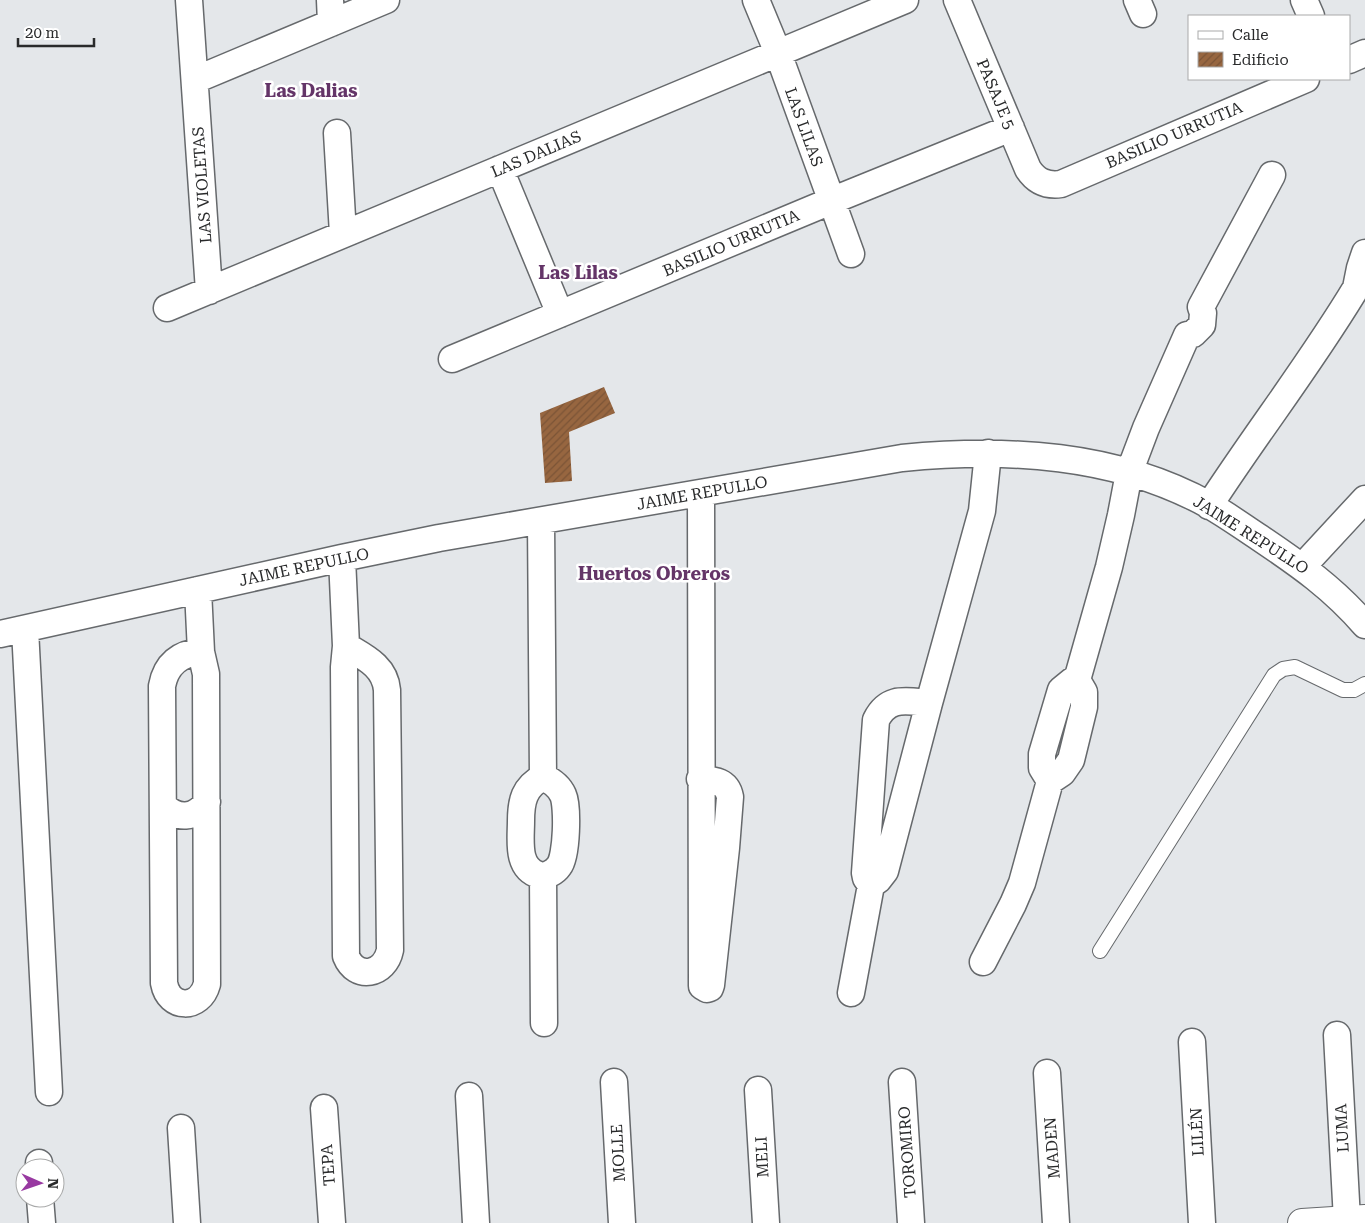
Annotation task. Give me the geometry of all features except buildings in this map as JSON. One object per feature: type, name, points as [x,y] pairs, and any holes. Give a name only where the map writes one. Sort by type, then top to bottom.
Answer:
[{"type":"street","name":"LAS VIOLETAS","points":[[189,0],[209,291]]},
{"type":"street","points":[[195,80],[330,11],[386,0]]},
{"type":"street","name":"LAS LILAS","points":[[756,0],[778,53],[851,254]]},
{"type":"street","name":"LAS DALIAS","points":[[167,308],[905,0]]},
{"type":"street","name":"PASAJE 5","points":[[957,0],[1028,169],[1036,179],[1042,182]]},
{"type":"street","points":[[1304,0],[1311,15]]},
{"type":"street","points":[[1350,60],[1365,54]]},
{"type":"street","name":"BASILIO URRUTIA","points":[[1042,182],[1054,185],[1061,184],[1304,80]]},
{"type":"street","name":"BASILIO URRUTIA","points":[[452,359],[1010,128]]},
{"type":"street","points":[[337,133],[343,234]]},
{"type":"street","points":[[500,169],[560,314]]},
{"type":"street","points":[[983,962],[1022,883],[1050,781],[1042,768],[1042,754],[1061,690],[1072,681],[1077,680],[1109,567],[1122,515],[1129,473],[1146,428],[1187,335],[1183,322],[1185,316],[1194,307],[1201,307],[1272,174]]},
{"type":"street","points":[[1210,506],[1360,284],[1360,268],[1365,253]]},
{"type":"street","points":[[851,993],[872,884],[885,871],[929,702],[980,520],[985,494],[988,453]]},
{"type":"street","name":"JAIME REPULLO","points":[[0,634],[439,538],[902,458],[988,453],[1034,455],[1079,460],[1156,482],[1210,506],[1303,566],[1345,603],[1365,625]]},
{"type":"street","points":[[700,779],[721,782],[729,791],[730,797],[711,985],[710,988],[706,989],[702,986],[700,779],[701,493]]},
{"type":"street","points":[[1303,566],[1365,499]]},
{"type":"street","points":[[541,521],[543,777]]},
{"type":"street","points":[[342,558],[346,646],[344,667],[346,956],[352,967],[360,971],[369,972],[382,966],[390,950],[386,683],[379,669],[373,663],[346,646]]},
{"type":"street","points":[[198,590],[201,652],[206,674],[207,984],[201,997],[185,1003],[177,1002],[170,997],[165,990],[164,983],[162,686],[164,677],[173,662],[191,652],[201,652]]},
{"type":"street","points":[[25,629],[49,1092]]},
{"type":"street","points":[[872,884],[866,878],[865,873],[876,720],[890,703],[897,701],[929,702]]},
{"type":"street","points":[[543,777],[557,786],[565,802],[565,851],[559,866],[543,876],[535,874],[524,864],[521,842],[521,805],[524,796],[535,781],[543,777]]},
{"type":"street","points":[[163,805],[169,812],[187,816],[202,809],[207,802]]},
{"type":"street","points":[[345,806],[352,812],[368,815],[383,809],[388,803]]},
{"type":"street","points":[[543,876],[544,1023]]},
{"type":"street","name":"LUMA","points":[[1337,1035],[1356,1219]]},
{"type":"street","name":"LILÉN","points":[[1192,1042],[1202,1223]]},
{"type":"street","name":"MADEN","points":[[1047,1073],[1056,1223]]},
{"type":"street","name":"MOLLE","points":[[614,1082],[622,1223]]},
{"type":"street","name":"TOROMIRO","points":[[902,1082],[911,1223]]},
{"type":"street","name":"MELI","points":[[758,1090],[766,1223]]},
{"type":"street","points":[[469,1096],[476,1223]]},
{"type":"street","name":"TEPA","points":[[324,1108],[332,1223]]},
{"type":"street","points":[[181,1128],[187,1223]]},
{"type":"street","points":[[41,1208],[42,1223]]},
{"type":"street","points":[[1302,1223],[1356,1219]]},
{"type":"lane","points":[[1100,951],[1274,675],[1283,669],[1295,667],[1343,690],[1354,690],[1365,684]]},
{"type":"district","name":"Las Dalias","points":[[311,90]]},
{"type":"district","name":"Las Lilas","points":[[578,272]]},
{"type":"district","name":"Huertos Obreros","points":[[654,573]]}]
